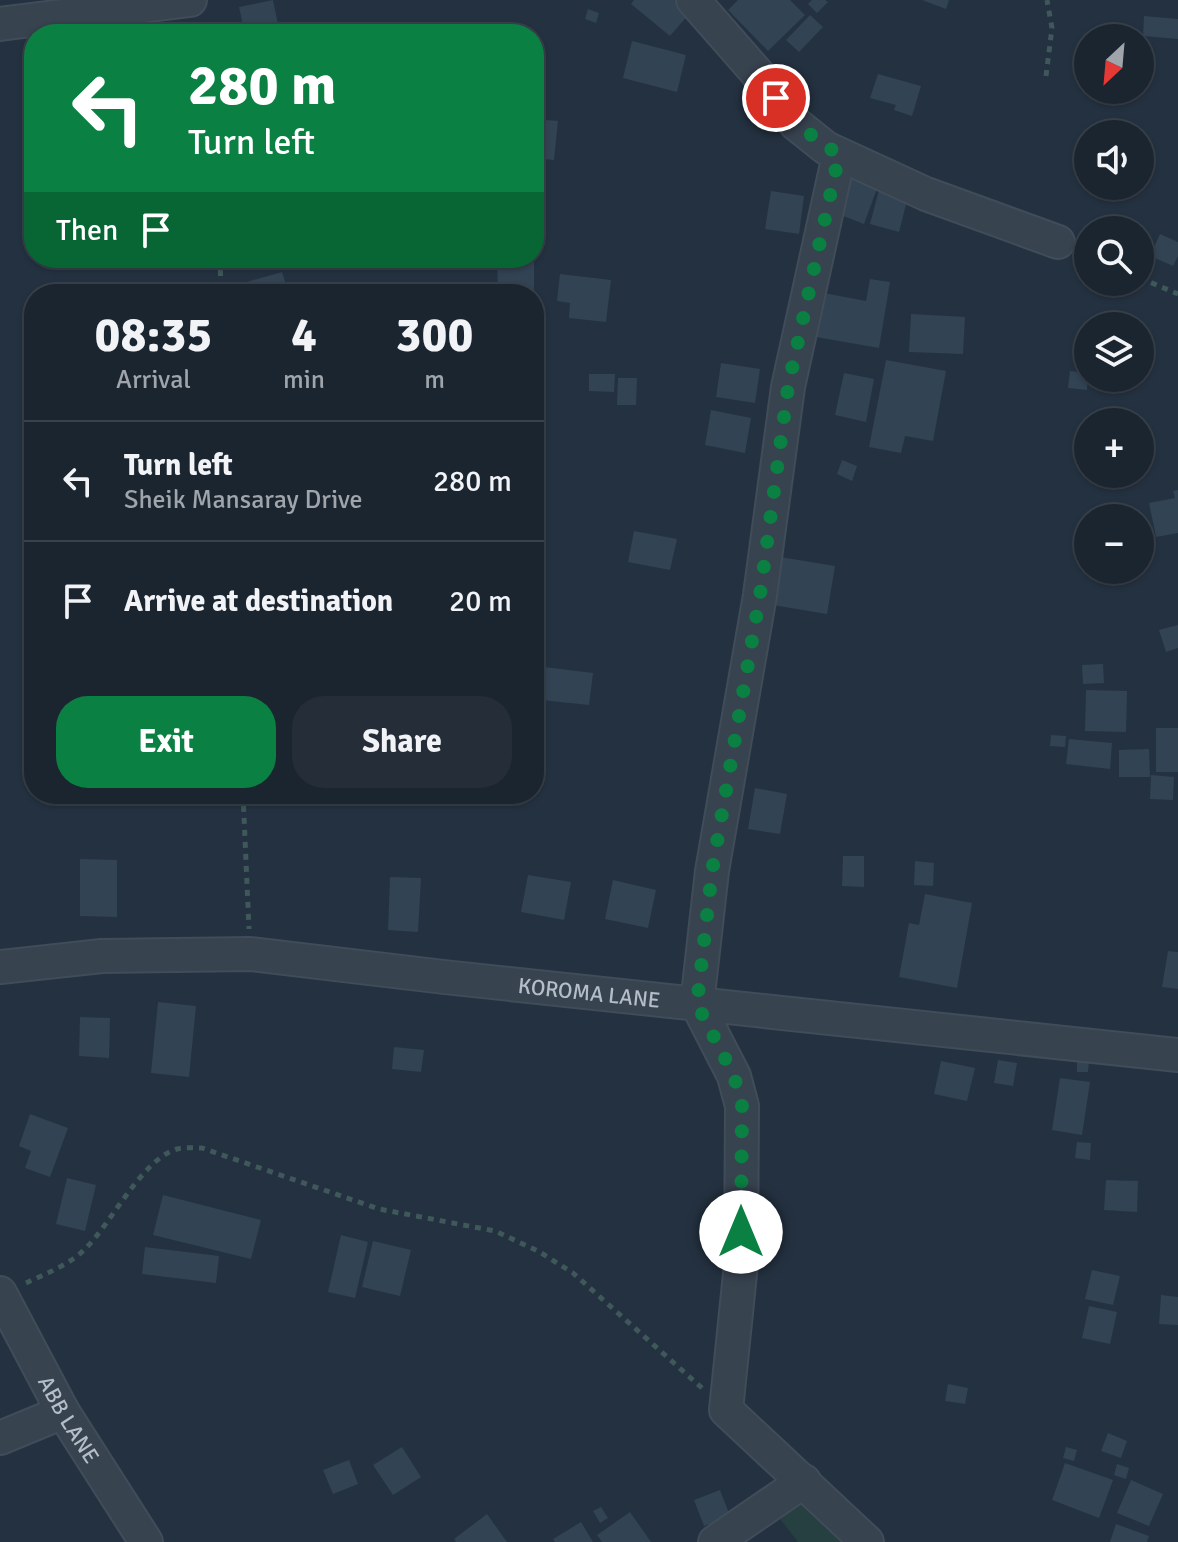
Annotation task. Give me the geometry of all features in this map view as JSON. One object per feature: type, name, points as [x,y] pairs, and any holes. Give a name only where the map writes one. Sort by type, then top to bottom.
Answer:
[{"type":"street","points":[[0,24],[190,0]]},
{"type":"street","points":[[693,0],[757,73],[796,124],[839,155],[926,194],[1058,242]]},
{"type":"street","points":[[839,155],[788,387],[760,595],[712,871],[697,1004],[734,1076],[742,1106],[741,1264],[726,1410],[867,1542]]},
{"type":"street","name":"KOROMA LANE","points":[[0,967],[102,956],[250,954],[1178,1055]]},
{"type":"street","name":"ABB LANE","points":[[1,1294],[63,1412],[146,1542]]},
{"type":"street","points":[[0,1438],[63,1412]]},
{"type":"street","points":[[715,1542],[804,1481]]},
{"type":"path","points":[[1046,76],[1052,28],[1047,0]]},
{"type":"path","points":[[1154,284],[1178,294]]},
{"type":"path","points":[[243,804],[250,954]]},
{"type":"path","points":[[1,1294],[82,1253],[157,1160],[176,1149],[202,1148],[379,1209],[495,1231],[538,1251],[573,1273],[726,1410]]},
{"type":"green space","points":[[806,1491],[843,1542],[798,1542],[777,1515]]},
{"type":"building","points":[[273,0],[278,24],[243,24],[239,7]]},
{"type":"building","points":[[634,0],[674,0],[690,13],[670,36],[631,4]]},
{"type":"building","points":[[738,0],[790,0],[805,15],[768,51],[728,10]]},
{"type":"building","points":[[812,0],[828,2],[817,13],[808,4]]},
{"type":"building","points":[[922,0],[949,0],[946,9]]},
{"type":"building","points":[[588,9],[599,13],[596,23],[585,19]]},
{"type":"building","points":[[810,15],[823,27],[799,52],[786,40]]},
{"type":"building","points":[[1144,16],[1178,19],[1178,39],[1154,37],[1154,24],[1144,24]]},
{"type":"building","points":[[632,41],[686,55],[677,92],[623,78]]},
{"type":"building","points":[[878,74],[921,86],[912,116],[894,110],[896,105],[870,98]]},
{"type":"building","points":[[544,120],[558,121],[554,160],[544,159]]},
{"type":"building","points":[[848,174],[878,186],[864,224],[833,212]]},
{"type":"building","points":[[880,186],[909,193],[899,232],[870,224]]},
{"type":"building","points":[[771,191],[804,196],[799,234],[765,229]]},
{"type":"building","points":[[1160,234],[1178,242],[1178,256],[1173,266],[1154,258],[1154,247]]},
{"type":"building","points":[[497,268],[534,268],[534,284],[498,284]]},
{"type":"building","points":[[282,272],[286,284],[243,284]]},
{"type":"building","points":[[560,274],[611,280],[606,322],[569,318],[570,303],[557,301]]},
{"type":"building","points":[[870,279],[890,282],[879,348],[816,337],[824,293],[866,301]]},
{"type":"building","points":[[911,314],[965,317],[963,354],[909,352]]},
{"type":"building","points":[[886,360],[946,371],[933,441],[905,436],[901,453],[869,447]]},
{"type":"building","points":[[721,363],[760,369],[755,403],[716,397]]},
{"type":"building","points":[[1070,371],[1074,371],[1074,389],[1068,388]]},
{"type":"building","points":[[844,373],[874,379],[866,422],[835,415]]},
{"type":"building","points":[[589,374],[615,374],[614,392],[589,391]]},
{"type":"building","points":[[618,378],[637,378],[636,405],[617,405]]},
{"type":"building","points":[[711,410],[751,418],[745,453],[705,445]]},
{"type":"building","points":[[842,460],[857,466],[852,481],[837,474]]},
{"type":"building","points":[[1178,490],[1178,533],[1156,537],[1154,504],[1149,503],[1175,498],[1173,491]]},
{"type":"building","points":[[634,531],[677,539],[670,570],[628,562]]},
{"type":"building","points":[[774,556],[835,566],[827,614],[767,604]]},
{"type":"building","points":[[1178,625],[1178,648],[1166,652],[1159,630]]},
{"type":"building","points":[[1103,664],[1104,683],[1083,684],[1082,665]]},
{"type":"building","points":[[544,667],[593,673],[589,705],[544,700]]},
{"type":"building","points":[[1086,690],[1127,691],[1126,732],[1085,731]]},
{"type":"building","points":[[1156,728],[1178,728],[1178,772],[1156,772]]},
{"type":"building","points":[[1051,735],[1066,736],[1065,747],[1050,746]]},
{"type":"building","points":[[1069,739],[1112,743],[1110,769],[1066,764]]},
{"type":"building","points":[[1149,749],[1150,777],[1119,777],[1119,750]]},
{"type":"building","points":[[1151,775],[1174,777],[1173,800],[1150,799]]},
{"type":"building","points":[[755,788],[787,794],[780,834],[748,829]]},
{"type":"building","points":[[843,856],[864,856],[864,887],[842,886]]},
{"type":"building","points":[[80,859],[117,860],[117,917],[80,916]]},
{"type":"building","points":[[915,861],[934,863],[933,886],[914,885]]},
{"type":"building","points":[[528,875],[571,882],[564,920],[521,912]]},
{"type":"building","points":[[390,877],[421,878],[418,932],[388,930]]},
{"type":"building","points":[[613,880],[656,890],[648,928],[605,919]]},
{"type":"building","points":[[925,894],[972,903],[957,988],[899,977],[909,923],[919,925]]},
{"type":"building","points":[[1168,951],[1178,952],[1178,989],[1162,987]]},
{"type":"building","points":[[158,1002],[196,1006],[189,1077],[151,1073]]},
{"type":"building","points":[[80,1017],[110,1018],[109,1058],[79,1056]]},
{"type":"building","points":[[394,1047],[424,1050],[421,1072],[392,1069]]},
{"type":"building","points":[[1077,1059],[1089,1059],[1088,1072],[1077,1072]]},
{"type":"building","points":[[998,1060],[1017,1063],[1013,1086],[994,1083]]},
{"type":"building","points":[[941,1061],[975,1068],[967,1101],[934,1094]]},
{"type":"building","points":[[1060,1078],[1090,1082],[1082,1135],[1052,1130]]},
{"type":"building","points":[[30,1114],[68,1128],[50,1177],[25,1168],[31,1151],[19,1146]]},
{"type":"building","points":[[1077,1142],[1091,1143],[1090,1160],[1075,1158]]},
{"type":"building","points":[[67,1178],[96,1185],[85,1231],[56,1224]]},
{"type":"building","points":[[1106,1180],[1138,1181],[1137,1212],[1104,1210]]},
{"type":"building","points":[[163,1195],[261,1220],[251,1259],[153,1235]]},
{"type":"building","points":[[341,1235],[368,1242],[355,1298],[328,1292]]},
{"type":"building","points":[[373,1241],[411,1250],[400,1296],[362,1287]]},
{"type":"building","points":[[145,1247],[219,1256],[216,1283],[142,1274]]},
{"type":"building","points":[[1092,1270],[1120,1276],[1113,1305],[1085,1299]]},
{"type":"building","points":[[1161,1295],[1178,1297],[1178,1325],[1159,1324]]},
{"type":"building","points":[[1089,1306],[1117,1312],[1110,1344],[1082,1338]]},
{"type":"building","points":[[948,1384],[968,1388],[965,1404],[945,1401]]},
{"type":"building","points":[[1108,1433],[1127,1441],[1121,1458],[1101,1451]]},
{"type":"building","points":[[402,1447],[421,1477],[393,1495],[373,1465]]},
{"type":"building","points":[[1066,1447],[1077,1450],[1074,1461],[1063,1458]]},
{"type":"building","points":[[349,1460],[358,1484],[333,1494],[323,1470]]},
{"type":"building","points":[[1065,1463],[1113,1480],[1099,1518],[1052,1500]]},
{"type":"building","points":[[1117,1464],[1129,1468],[1126,1479],[1114,1475]]},
{"type":"building","points":[[1131,1480],[1163,1494],[1149,1526],[1117,1513]]},
{"type":"building","points":[[720,1490],[730,1516],[704,1526],[694,1500]]},
{"type":"building","points":[[601,1507],[608,1518],[600,1523],[593,1511]]},
{"type":"building","points":[[630,1512],[651,1542],[602,1542],[597,1535]]},
{"type":"building","points":[[487,1514],[507,1542],[456,1542],[454,1539]]},
{"type":"building","points":[[581,1522],[593,1542],[555,1542],[553,1539]]},
{"type":"building","points":[[1116,1524],[1149,1536],[1147,1542],[1110,1542]]},
{"type":"route","points":[[741,1232],[742,1106],[734,1076],[697,1004],[712,871],[760,595],[788,387],[839,155],[796,124],[776,98]]}]
